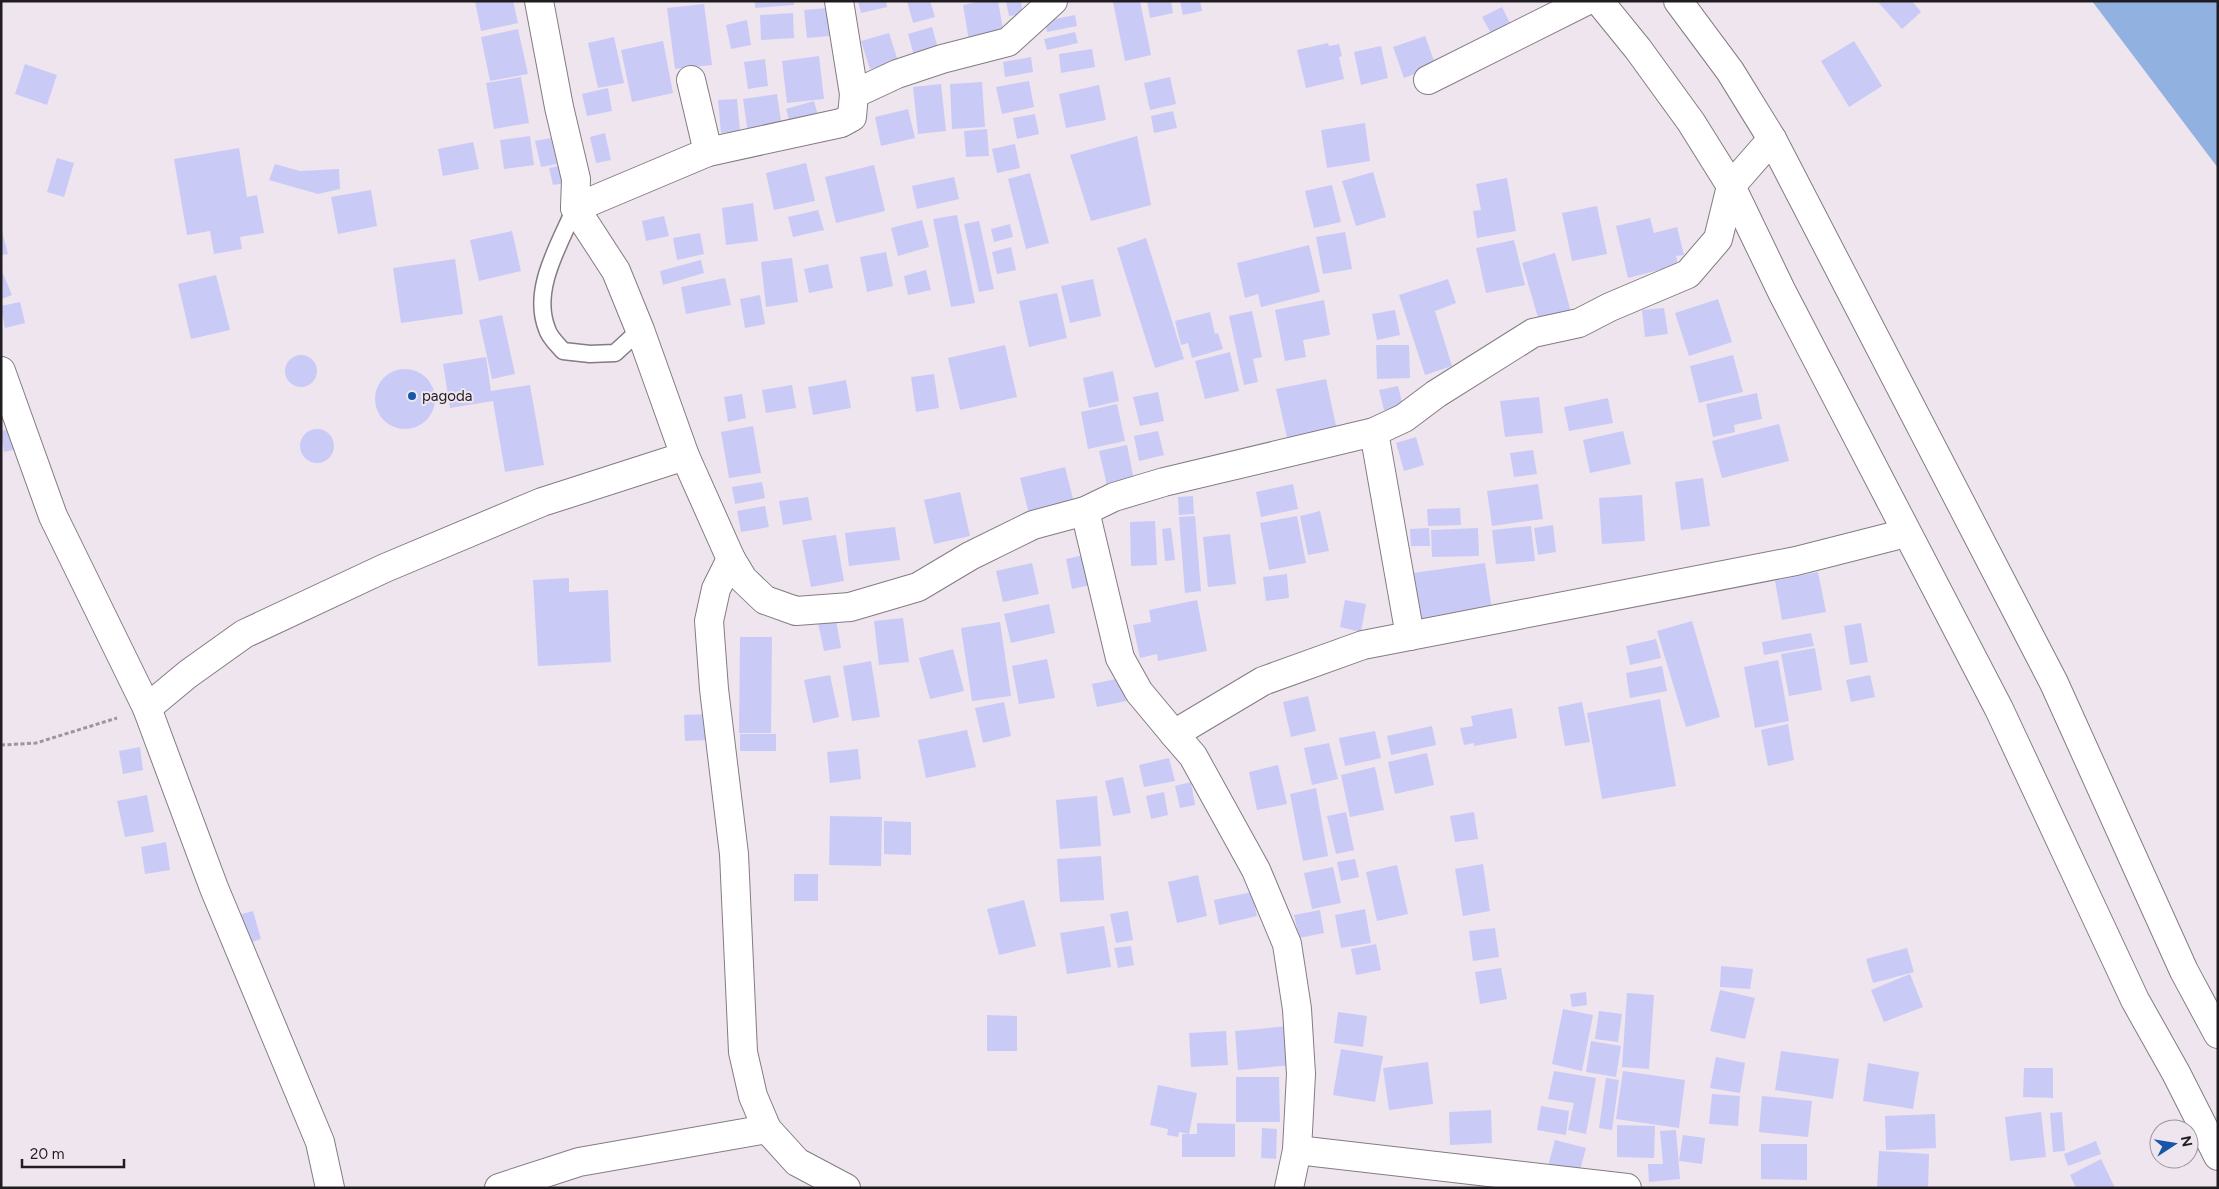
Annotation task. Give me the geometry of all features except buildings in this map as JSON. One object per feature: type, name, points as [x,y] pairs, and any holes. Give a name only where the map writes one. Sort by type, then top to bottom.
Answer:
[{"type":"street","points":[[539,1],[558,107],[576,179],[575,208],[616,271],[640,330],[685,456],[731,559],[743,579],[764,600],[796,611],[850,607],[918,588],[970,556],[1033,525],[1085,511],[1114,498],[1164,482],[1374,432],[1404,418],[1436,394],[1533,334],[1579,323],[1610,307],[1688,274],[1718,239],[1731,186],[1772,139]]},
{"type":"street","points":[[575,208],[708,152],[840,123],[852,117],[854,94],[839,1]]},
{"type":"street","points":[[854,94],[897,74],[942,58],[1008,42],[1053,1]]},
{"type":"street","points":[[1428,80],[1586,1]]},
{"type":"street","points":[[1598,1],[1638,49],[1691,122],[1731,186],[1782,292],[1999,709],[2135,1000],[2176,1073],[2218,1156]]},
{"type":"street","points":[[1678,1],[1730,71],[1772,139],[2054,683],[2184,971],[2218,1034]]},
{"type":"street","points":[[691,80],[708,152]]},
{"type":"street","points":[[1,371],[53,516],[147,708],[214,888],[320,1142],[330,1188]]},
{"type":"street","points":[[1374,432],[1410,636]]},
{"type":"street","points":[[147,708],[188,674],[244,634],[385,568],[542,502],[685,456]]},
{"type":"street","points":[[1085,511],[1120,658],[1139,692],[1193,756],[1256,870],[1287,944],[1297,1009],[1301,1074],[1297,1150],[1289,1188]]},
{"type":"street","points":[[1174,734],[1263,681],[1363,645],[1796,561],[1906,533]]},
{"type":"street","points":[[731,559],[716,589],[709,622],[714,689],[734,854],[743,1052],[753,1096],[767,1129],[797,1162],[846,1188]]},
{"type":"street","points":[[499,1188],[579,1162],[767,1129]]},
{"type":"street","points":[[1297,1150],[1627,1188]]},
{"type":"lane","points":[[575,208],[544,281],[543,307],[547,330],[563,351],[590,354],[615,353],[640,330]]},
{"type":"path","points":[[1,744],[36,743],[147,708]]},
{"type":"water","points":[[2092,1],[2218,1],[2218,168]]},
{"type":"place","name":"pagoda","points":[[412,396]]}]
